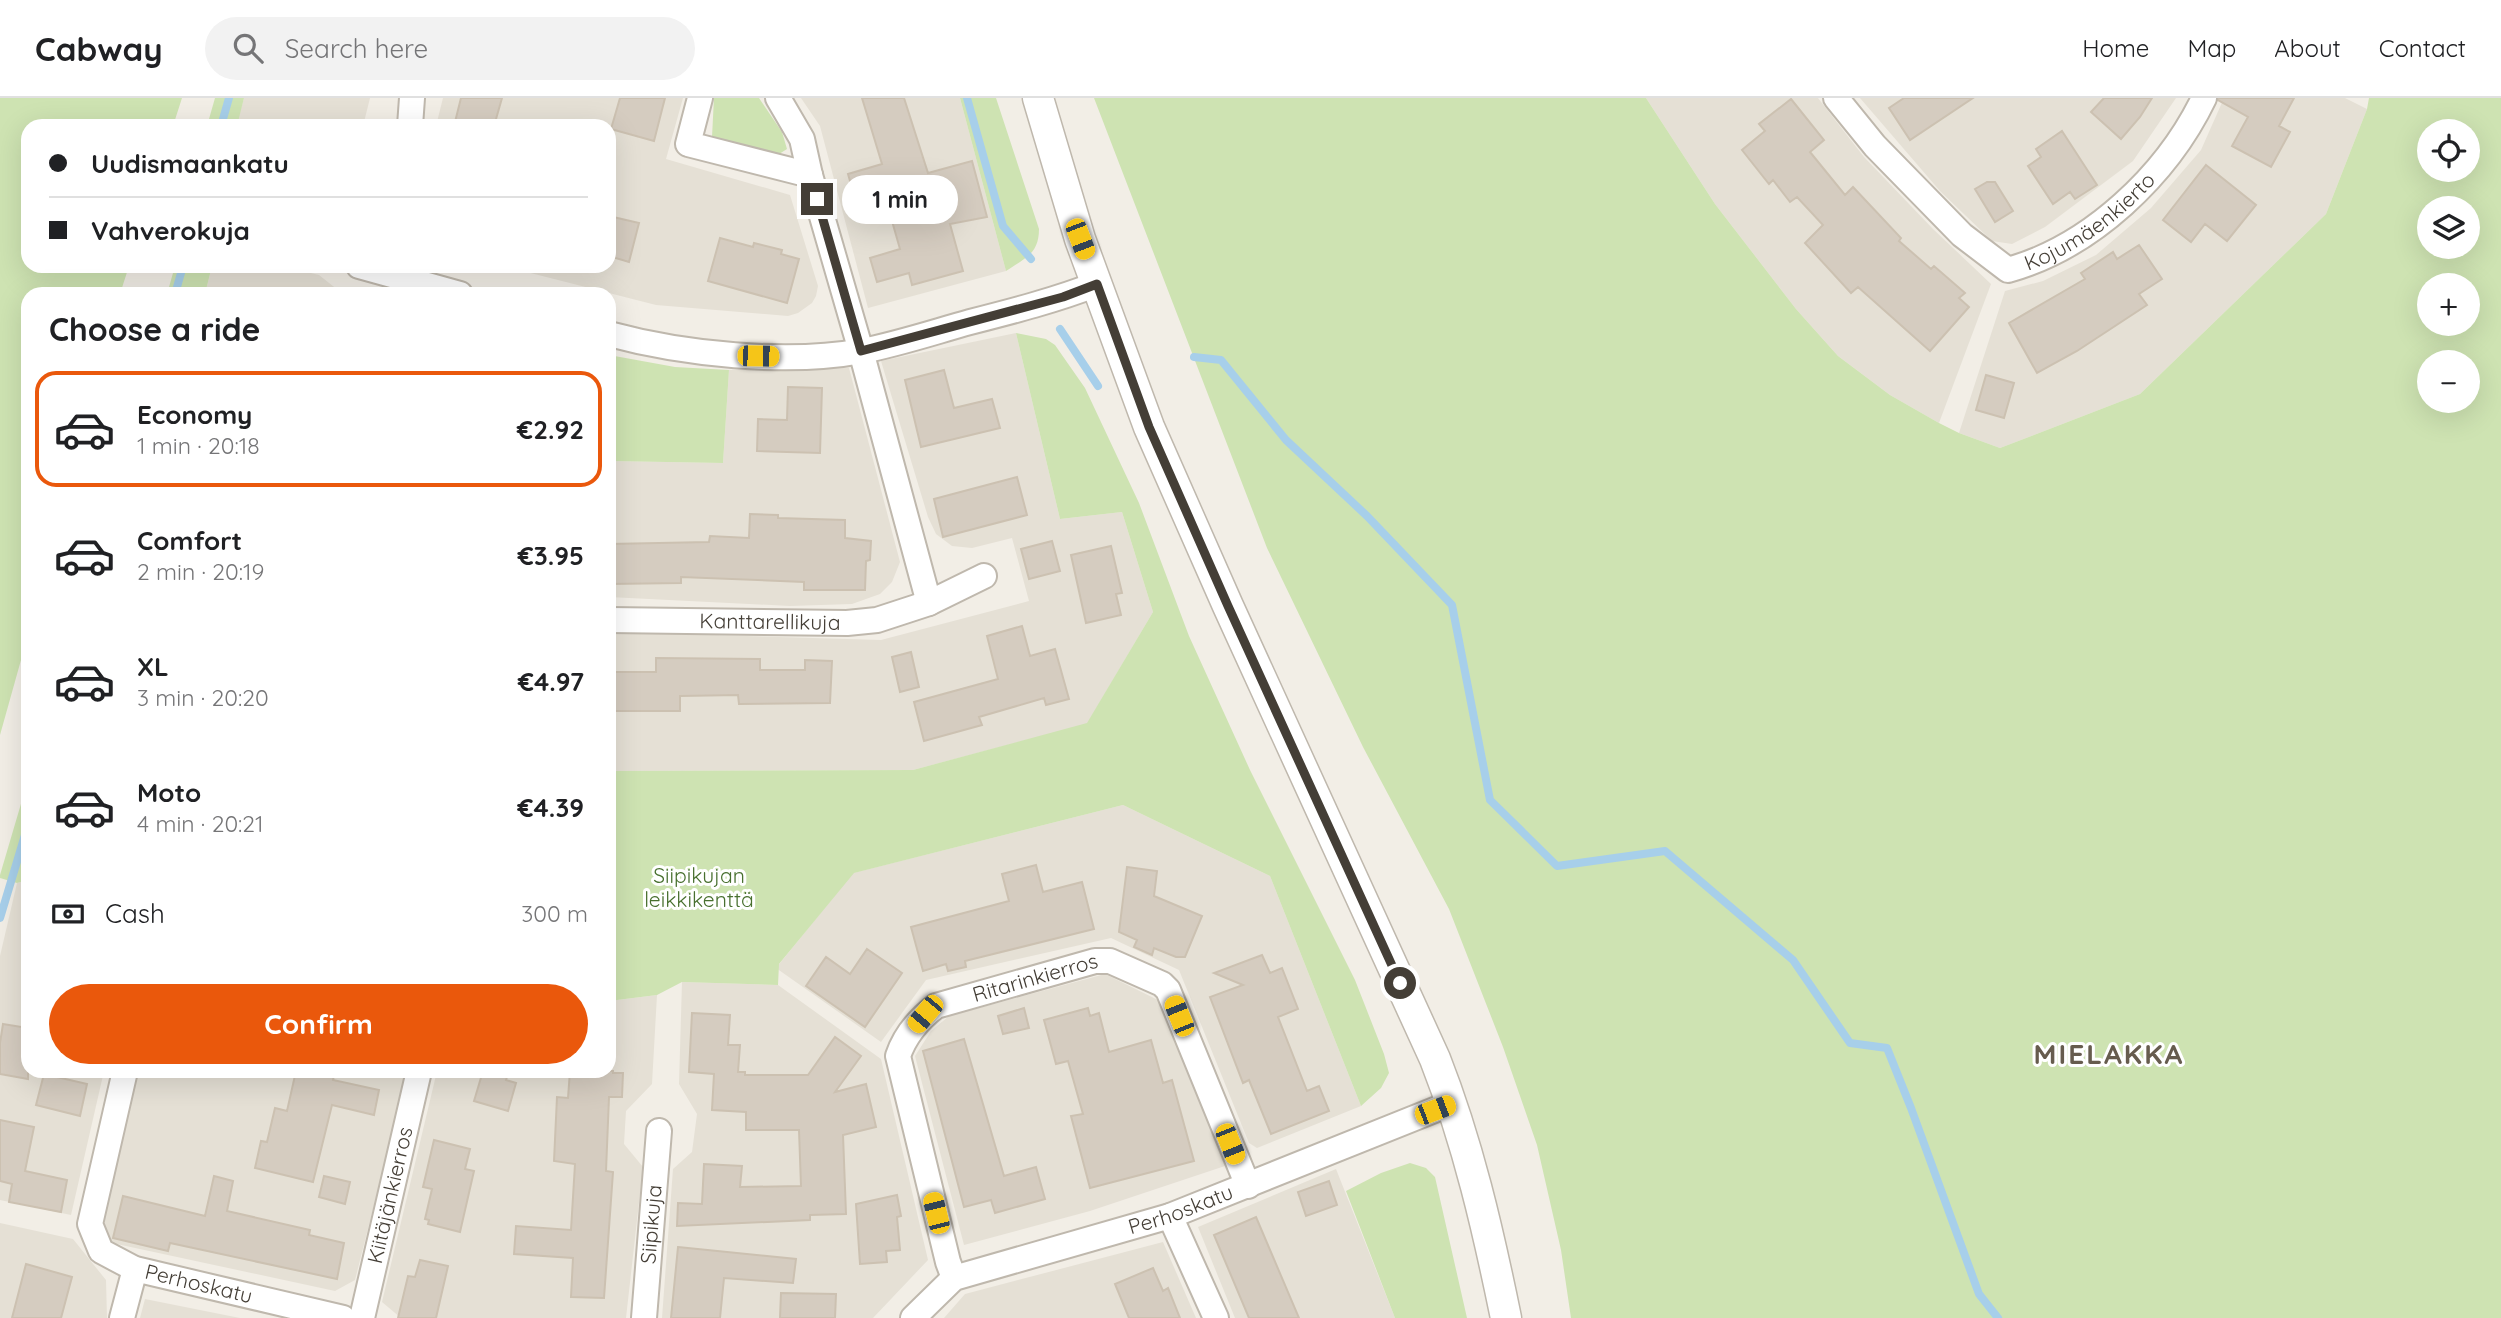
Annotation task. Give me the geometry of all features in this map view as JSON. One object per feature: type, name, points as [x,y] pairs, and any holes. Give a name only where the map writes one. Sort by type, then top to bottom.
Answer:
[{"type":"street","points":[[410,119],[412,98]]},
{"type":"street","points":[[700,98],[688,144],[810,175]]},
{"type":"street","points":[[778,98],[802,139],[929,603]]},
{"type":"street","points":[[1038,98],[1080,239],[1149,427],[1429,1046],[1452,1103],[1485,1213],[1506,1318]]},
{"type":"street","name":"Kojumäenkierto","points":[[1836,98],[1875,146],[1962,235],[2008,270],[2049,254],[2081,236],[2109,215],[2140,187],[2172,150],[2195,117],[2204,98]]},
{"type":"street","points":[[375,275],[429,287]]},
{"type":"street","points":[[616,336],[652,346],[735,355],[805,356],[861,351],[1063,297],[1097,284]]},
{"type":"street","name":"Kanttarellikuja","points":[[616,620],[847,623],[877,620],[929,603],[984,576]]},
{"type":"street","name":"Ritarinkierros","points":[[954,1278],[898,1056],[907,1035],[925,1014],[936,1006],[1095,961],[1110,961],[1162,984],[1168,990],[1248,1186]]},
{"type":"street","name":"Perhoskatu","points":[[123,1078],[90,1224],[101,1251],[135,1269],[343,1318]]},
{"type":"street","name":"Kiitäjänkierros","points":[[362,1318],[417,1078]]},
{"type":"street","name":"Perhoskatu","points":[[914,1318],[954,1278],[1170,1216],[1452,1103]]},
{"type":"street","name":"Siipikuja","points":[[643,1318],[659,1131]]},
{"type":"street","points":[[1170,1216],[1216,1318]]},
{"type":"street","points":[[122,1318],[135,1269]]},
{"type":"shaded area","points":[[244,98],[370,98],[365,119],[238,119]]},
{"type":"shaded area","points":[[443,98],[683,98],[666,159],[790,195],[818,286],[816,296],[812,303],[798,313],[788,316],[656,305],[616,295],[616,287],[585,287],[530,273],[616,273],[616,119],[438,119]]},
{"type":"shaded area","points":[[801,98],[960,98],[1006,271],[868,308],[820,126]]},
{"type":"shaded area","points":[[1646,98],[1818,98],[1864,157],[1933,229],[1991,284],[1939,423],[1890,395],[1838,356],[1796,309],[1715,204]]},
{"type":"shaded area","points":[[1860,98],[2176,98],[2133,161],[2045,227],[2012,244],[1992,241],[1940,191]]},
{"type":"shaded area","points":[[2224,98],[2345,98],[2367,109],[2326,214],[2140,394],[2000,448],[1959,433],[2005,291],[2043,281],[2096,255],[2151,208],[2201,150]]},
{"type":"shaded area","points":[[210,273],[311,273],[319,275],[334,287],[207,287]]},
{"type":"shaded area","points":[[1016,333],[1060,519],[1122,512],[1153,612],[1087,724],[913,770],[616,771],[616,632],[881,640],[1029,601],[1012,538],[972,548],[952,546],[936,534],[928,517],[881,361]]},
{"type":"shaded area","points":[[849,368],[900,562],[892,582],[880,594],[852,604],[790,606],[616,597],[616,461],[723,463],[729,370]]},
{"type":"shaded area","points":[[1123,805],[1270,876],[1361,1106],[1257,1148],[1249,1143],[1179,970],[1111,938],[926,980],[881,1042],[776,968],[853,873]]},
{"type":"shaded area","points":[[21,882],[21,1078],[102,1078],[71,1215],[0,1200],[0,956],[17,883]]},
{"type":"shaded area","points":[[1105,974],[1160,1001],[1225,1166],[1090,1211],[964,1245],[915,1056],[931,1031],[949,1016]]},
{"type":"shaded area","points":[[682,982],[778,985],[881,1059],[928,1260],[873,1318],[662,1318],[673,1169],[692,1152],[697,1114],[679,1084]]},
{"type":"shaded area","points":[[657,995],[652,1084],[626,1111],[624,1144],[643,1167],[626,1318],[401,1318],[382,1302],[435,1078],[616,1078],[616,1000]]},
{"type":"shaded area","points":[[136,1078],[406,1078],[355,1280],[335,1291],[112,1243],[102,1230]]},
{"type":"shaded area","points":[[1336,1169],[1395,1318],[1235,1318],[1198,1227]]},
{"type":"shaded area","points":[[0,1223],[73,1239],[106,1280],[107,1318],[0,1318]]},
{"type":"shaded area","points":[[1163,1242],[1196,1318],[944,1318],[965,1294]]},
{"type":"shaded area","points":[[145,1299],[240,1318],[140,1318]]},
{"type":"green space","points":[[0,98],[182,98],[175,119],[21,119],[21,273],[127,273],[122,287],[21,287],[21,660],[0,735]]},
{"type":"green space","points":[[215,98],[244,98],[239,119],[209,119]]},
{"type":"green space","points":[[714,98],[759,98],[782,132],[787,149],[776,156],[712,137]]},
{"type":"green space","points":[[960,98],[996,98],[1039,229],[1034,250],[1006,271]]},
{"type":"green space","points":[[1094,98],[1646,98],[1715,204],[1796,309],[1838,356],[1890,395],[1939,423],[2000,448],[2140,394],[2326,214],[2369,98],[2501,98],[2501,1318],[1571,1318],[1561,1250],[1537,1145],[1503,1047],[1449,909],[1363,747],[1267,548]]},
{"type":"green space","points":[[173,273],[210,273],[207,287],[169,287]]},
{"type":"green space","name":"Siipikujan leikkikenttä","points":[[1016,333],[1046,339],[1055,345],[1085,388],[1139,503],[1189,636],[1250,770],[1355,980],[1389,1073],[1381,1088],[1361,1106],[1270,876],[1123,805],[854,873],[779,964],[778,985],[682,982],[657,995],[616,1000],[616,771],[913,770],[1087,723],[1153,612],[1122,512],[1060,519]]},
{"type":"green space","points":[[616,356],[675,367],[729,370],[723,463],[616,461]]},
{"type":"green space","points":[[21,804],[21,882],[0,878]]},
{"type":"green space","points":[[1410,1163],[1426,1168],[1435,1177],[1467,1318],[1395,1318],[1346,1191],[1381,1173]]},
{"type":"building","points":[[461,98],[502,98],[496,119],[456,119]]},
{"type":"building","points":[[620,98],[665,98],[654,141],[616,130],[614,119]]},
{"type":"building","points":[[862,98],[904,98],[928,173],[972,161],[987,217],[950,224],[963,271],[912,285],[909,273],[877,282],[870,258],[900,249],[886,200],[858,209],[848,174],[882,164]]},
{"type":"building","points":[[1904,98],[1973,98],[1910,140],[1889,108]]},
{"type":"building","points":[[2104,98],[2152,98],[2121,139],[2091,112]]},
{"type":"building","points":[[2294,98],[2279,126],[2290,132],[2271,167],[2232,146],[2248,117],[2218,100]]},
{"type":"building","points":[[1791,99],[1824,140],[1810,152],[1845,195],[1853,187],[1901,238],[1899,241],[1931,269],[1934,266],[1965,293],[1959,298],[1969,307],[1930,351],[1858,287],[1851,293],[1805,243],[1823,225],[1797,197],[1790,202],[1773,180],[1769,184],[1742,150],[1765,131],[1759,124]]},
{"type":"building","points":[[2062,131],[2097,185],[2075,199],[2070,192],[2053,204],[2028,166],[2041,157],[2036,149]]},
{"type":"building","points":[[2206,165],[2256,205],[2227,241],[2205,224],[2191,242],[2163,220]]},
{"type":"building","points":[[1987,182],[1995,182],[2013,211],[1995,222],[1975,189]]},
{"type":"building","points":[[616,218],[639,223],[629,262],[616,258]]},
{"type":"building","points":[[720,238],[753,247],[754,243],[782,250],[781,254],[799,259],[787,303],[708,281]]},
{"type":"building","points":[[2139,245],[2162,279],[2139,294],[2147,305],[2077,351],[2037,373],[2009,323],[2085,279],[2081,273],[2113,252],[2117,259]]},
{"type":"building","points":[[944,370],[954,408],[992,399],[1000,428],[921,447],[905,380]]},
{"type":"building","points":[[1986,375],[2014,383],[2004,418],[1976,410]]},
{"type":"building","points":[[788,387],[822,388],[820,453],[757,451],[758,419],[787,420]]},
{"type":"building","points":[[1017,477],[1027,515],[943,537],[934,499]]},
{"type":"building","points":[[750,514],[778,515],[778,518],[845,520],[845,538],[871,541],[870,560],[866,561],[865,590],[804,590],[804,582],[681,577],[681,583],[616,584],[616,544],[709,542],[710,536],[749,538]]},
{"type":"building","points":[[1052,541],[1060,571],[1029,579],[1021,549]]},
{"type":"building","points":[[1111,546],[1122,593],[1116,594],[1121,615],[1086,623],[1071,555]]},
{"type":"building","points":[[1022,626],[1030,656],[1055,649],[1069,699],[1046,705],[1044,698],[979,717],[982,725],[924,741],[914,702],[998,679],[987,636]]},
{"type":"building","points":[[911,652],[919,687],[900,692],[892,657]]},
{"type":"building","points":[[656,658],[760,659],[760,670],[805,670],[805,660],[832,661],[830,703],[739,704],[738,695],[680,696],[680,711],[616,711],[616,672],[656,672]]},
{"type":"building","points":[[1036,865],[1043,892],[1082,882],[1094,929],[965,961],[966,967],[948,971],[946,964],[923,971],[911,927],[1009,901],[1002,874]]},
{"type":"building","points":[[1127,867],[1157,871],[1154,896],[1202,916],[1185,957],[1176,957],[1154,948],[1152,955],[1134,947],[1137,940],[1119,932]]},
{"type":"building","points":[[867,949],[902,973],[865,1027],[806,986],[826,957],[850,974]]},
{"type":"building","points":[[1262,955],[1270,973],[1282,968],[1298,1009],[1278,1017],[1307,1091],[1319,1086],[1329,1111],[1271,1134],[1249,1080],[1243,1083],[1210,997],[1243,985],[1214,973]]},
{"type":"building","points":[[1024,1008],[1029,1028],[1003,1034],[998,1016]]},
{"type":"building","points":[[1088,1008],[1090,1016],[1099,1013],[1109,1052],[1151,1040],[1163,1083],[1172,1080],[1194,1161],[1090,1188],[1071,1116],[1083,1114],[1068,1061],[1056,1064],[1044,1020]]},
{"type":"building","points":[[692,1013],[730,1015],[728,1045],[740,1045],[738,1072],[745,1072],[745,1075],[808,1075],[835,1037],[861,1056],[835,1092],[866,1084],[876,1127],[843,1135],[846,1214],[810,1215],[810,1220],[677,1226],[678,1203],[702,1204],[704,1164],[742,1166],[740,1187],[801,1186],[799,1130],[746,1130],[746,1112],[712,1110],[714,1074],[689,1072]]},
{"type":"building","points":[[3,1024],[21,1027],[21,1078],[0,1074]]},
{"type":"building","points":[[964,1039],[1004,1176],[1036,1167],[1045,1199],[995,1213],[991,1200],[964,1207],[923,1051]]},
{"type":"building","points":[[616,1073],[623,1073],[622,1097],[609,1097],[606,1171],[613,1172],[604,1298],[571,1297],[573,1258],[514,1254],[516,1226],[571,1230],[575,1164],[554,1161],[557,1097],[568,1098],[569,1078],[616,1078]]},
{"type":"building","points":[[43,1078],[61,1078],[87,1084],[80,1116],[36,1105]]},
{"type":"building","points":[[294,1078],[333,1078],[379,1090],[374,1115],[332,1105],[313,1182],[255,1168],[261,1141],[267,1142],[275,1108],[287,1111]]},
{"type":"building","points":[[481,1078],[507,1078],[516,1083],[508,1111],[474,1101]]},
{"type":"building","points":[[0,1120],[34,1127],[25,1171],[67,1180],[61,1212],[9,1202],[12,1184],[0,1181]]},
{"type":"building","points":[[434,1140],[470,1149],[465,1169],[474,1171],[460,1232],[428,1224],[429,1220],[425,1219],[432,1189],[423,1187]]},
{"type":"building","points":[[214,1176],[233,1181],[227,1211],[310,1230],[309,1235],[344,1243],[337,1279],[170,1243],[168,1251],[113,1238],[123,1196],[205,1216]]},
{"type":"building","points":[[324,1176],[350,1182],[345,1204],[319,1197]]},
{"type":"building","points":[[1329,1181],[1337,1205],[1306,1216],[1298,1192]]},
{"type":"building","points":[[897,1195],[901,1216],[897,1217],[900,1250],[886,1251],[887,1262],[860,1264],[856,1204]]},
{"type":"building","points":[[1256,1217],[1299,1318],[1249,1318],[1214,1235]]},
{"type":"building","points":[[678,1247],[796,1259],[793,1283],[724,1278],[720,1318],[671,1318]]},
{"type":"building","points":[[420,1260],[448,1266],[436,1318],[398,1318],[408,1276],[415,1277]]},
{"type":"building","points":[[26,1264],[72,1277],[61,1318],[12,1318]]},
{"type":"building","points":[[1153,1268],[1163,1291],[1168,1288],[1180,1318],[1129,1318],[1115,1284]]},
{"type":"building","points":[[781,1293],[836,1294],[835,1318],[780,1318]]},
{"type":"waterway","points":[[223,119],[229,98]]},
{"type":"waterway","points":[[967,98],[1003,226],[1031,259]]},
{"type":"waterway","points":[[177,287],[181,273]]},
{"type":"waterway","points":[[1060,329],[1098,386]]},
{"type":"waterway","points":[[1194,357],[1221,360],[1286,440],[1367,516],[1452,605],[1490,800],[1557,866],[1665,851],[1793,960],[1850,1043],[1887,1048],[1979,1294],[1998,1318]]},
{"type":"waterway","points":[[0,918],[21,848]]},
{"type":"district","name":"MIELAKKA","points":[[2109,1054]]},
{"type":"route","points":[[817,199],[861,351],[1063,297],[1097,284],[1149,427],[1400,983]]}]
